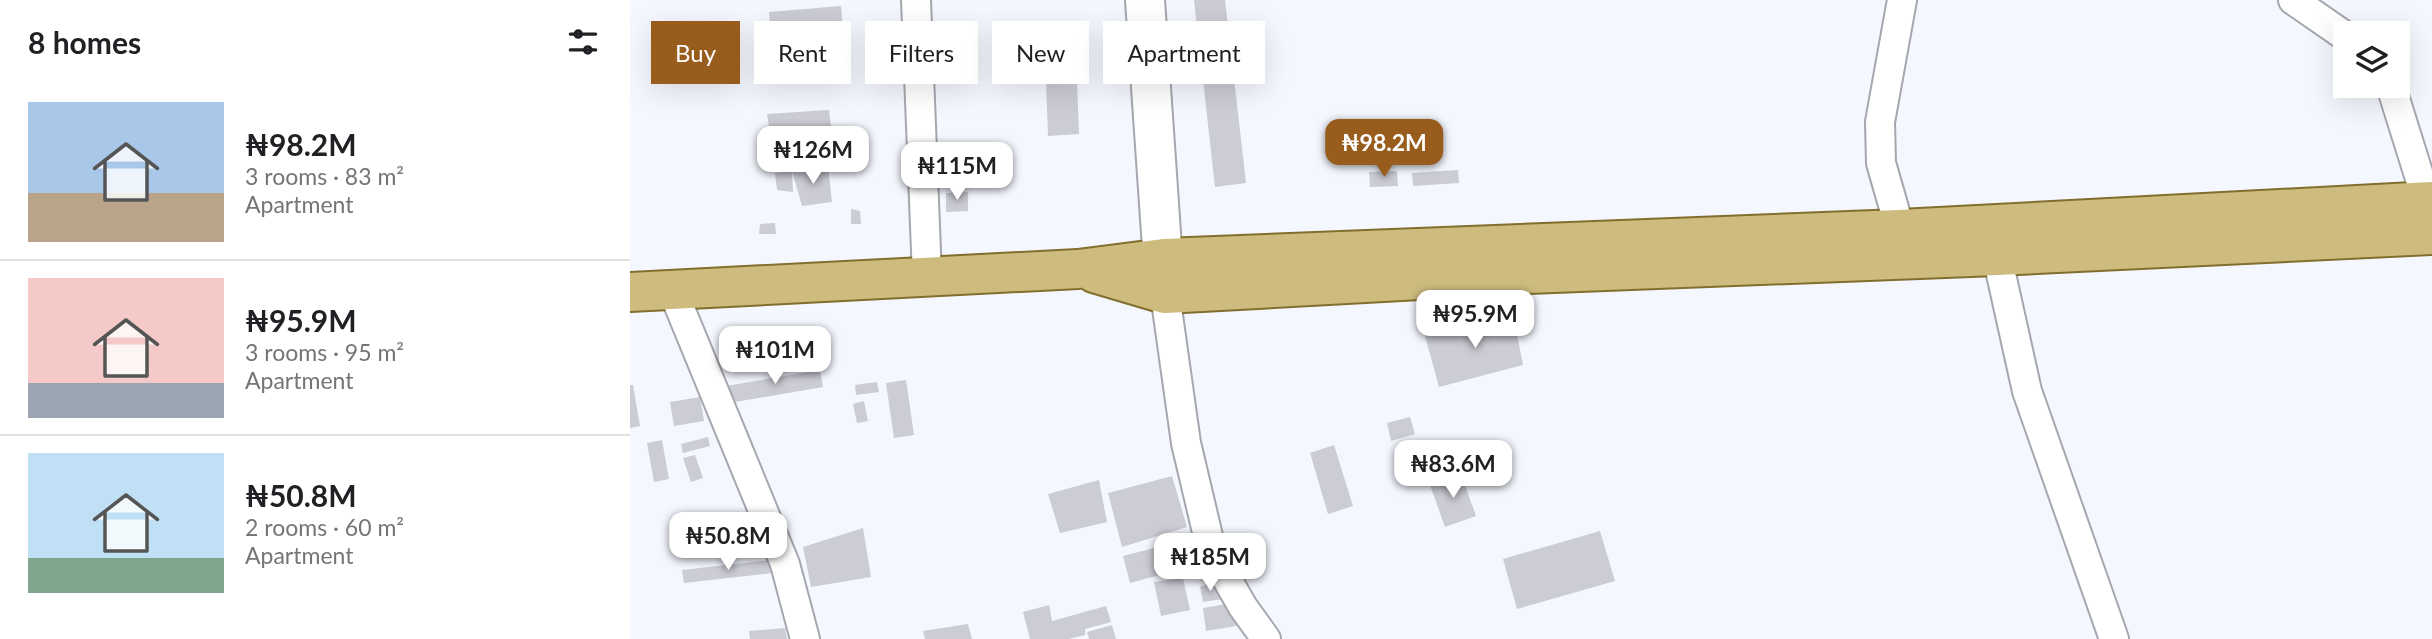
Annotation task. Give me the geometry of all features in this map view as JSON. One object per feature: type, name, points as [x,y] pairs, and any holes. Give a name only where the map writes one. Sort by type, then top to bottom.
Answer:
[{"type":"main road","points":[[1164,276],[1900,229],[2430,212]]},
{"type":"main road","points":[[630,292],[1078,269],[1164,276],[1528,274],[1997,256],[2430,212]]},
{"type":"street","points":[[916,0],[927,276]]},
{"type":"street","points":[[1145,0],[1164,276],[1186,443],[1212,552],[1243,607],[1266,639]]},
{"type":"street","points":[[1900,229],[1881,163],[1880,122],[1902,0]]},
{"type":"street","points":[[2293,0],[2333,28]]},
{"type":"street","points":[[2395,98],[2430,212]]},
{"type":"street","points":[[1997,256],[2027,391],[2113,639]]},
{"type":"street","points":[[672,289],[785,564],[805,639]]},
{"type":"building","points":[[1194,0],[1225,0],[1227,21],[1196,21]]},
{"type":"building","points":[[841,6],[842,21],[770,21],[769,12]]},
{"type":"building","points":[[1046,84],[1077,84],[1079,134],[1048,136]]},
{"type":"building","points":[[1203,84],[1235,84],[1246,183],[1215,187]]},
{"type":"building","points":[[829,110],[835,159],[775,166],[767,114]]},
{"type":"building","points":[[828,166],[832,202],[802,206],[792,171]]},
{"type":"building","points":[[1458,170],[1459,183],[1413,186],[1412,173]]},
{"type":"building","points":[[792,171],[793,192],[777,190],[775,173]]},
{"type":"building","points":[[1397,171],[1398,186],[1370,187],[1369,172]]},
{"type":"building","points":[[968,192],[968,211],[946,212],[946,193]]},
{"type":"building","points":[[851,209],[860,211],[861,224],[851,224]]},
{"type":"building","points":[[775,223],[776,234],[759,234],[760,224]]},
{"type":"building","points":[[1513,313],[1523,365],[1439,387],[1425,336]]},
{"type":"building","points":[[820,370],[823,387],[729,403],[726,386]]},
{"type":"building","points":[[906,380],[914,435],[894,438],[886,383]]},
{"type":"building","points":[[877,382],[879,392],[856,395],[855,385]]},
{"type":"building","points":[[630,385],[633,385],[640,426],[630,428]]},
{"type":"building","points":[[700,397],[704,421],[674,426],[670,402]]},
{"type":"building","points":[[864,401],[868,421],[857,423],[853,404]]},
{"type":"building","points":[[1410,417],[1415,434],[1391,441],[1387,423]]},
{"type":"building","points":[[708,437],[710,446],[683,453],[681,444]]},
{"type":"building","points":[[662,440],[669,479],[654,482],[647,443]]},
{"type":"building","points":[[1334,445],[1353,506],[1328,514],[1310,453]]},
{"type":"building","points":[[1417,451],[1426,478],[1407,485],[1398,457]]},
{"type":"building","points":[[695,455],[703,478],[691,482],[683,458]]},
{"type":"building","points":[[1461,474],[1476,516],[1445,527],[1430,485]]},
{"type":"building","points":[[1172,476],[1187,527],[1122,547],[1108,493]]},
{"type":"building","points":[[1099,480],[1107,522],[1060,533],[1048,494]]},
{"type":"building","points":[[863,528],[871,577],[811,587],[803,547]]},
{"type":"building","points":[[1600,531],[1615,581],[1517,609],[1503,559]]},
{"type":"building","points":[[1189,539],[1196,565],[1130,583],[1123,556]]},
{"type":"building","points":[[771,560],[773,573],[684,583],[682,570]]},
{"type":"building","points":[[1183,578],[1190,610],[1161,616],[1154,582]]},
{"type":"building","points":[[1210,583],[1223,599],[1203,602],[1200,587]]},
{"type":"building","points":[[1227,604],[1242,625],[1206,631],[1203,608]]},
{"type":"building","points":[[1049,605],[1052,621],[1106,606],[1111,622],[1085,629],[1085,635],[1069,639],[1030,639],[1023,612]]},
{"type":"building","points":[[968,624],[972,639],[925,639],[923,631]]},
{"type":"building","points":[[1112,625],[1116,639],[1089,639],[1087,632]]},
{"type":"building","points":[[785,628],[787,639],[750,639],[749,631]]}]
